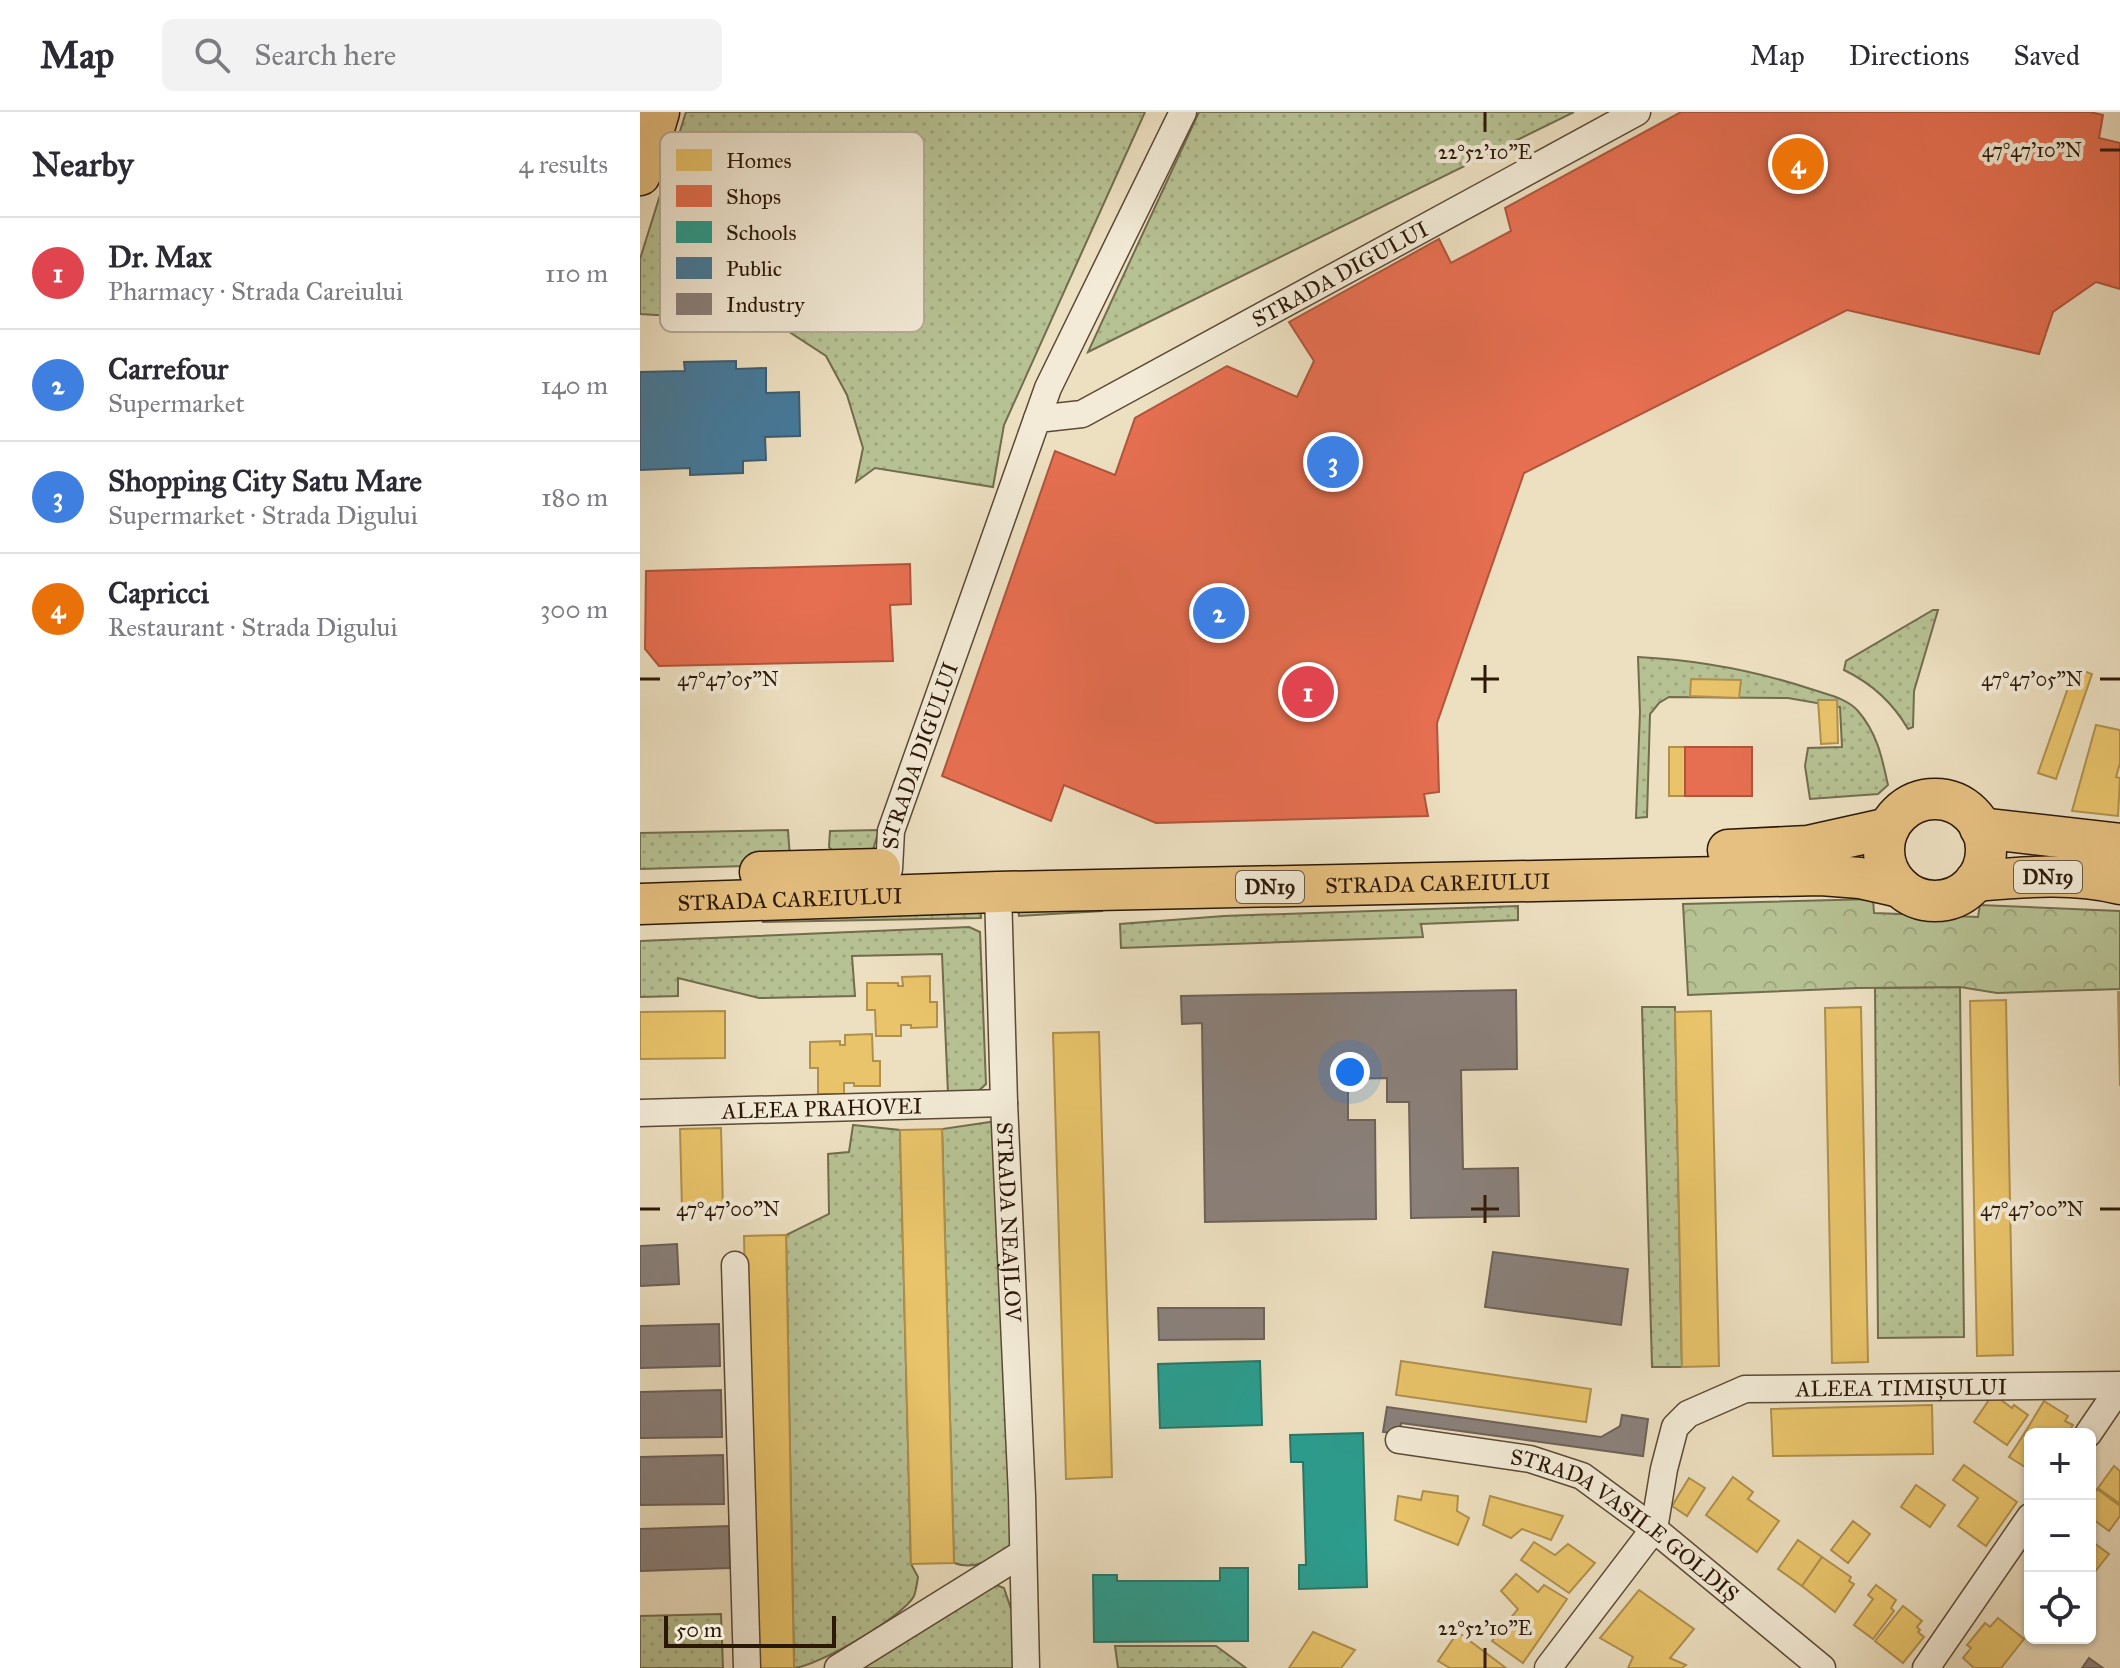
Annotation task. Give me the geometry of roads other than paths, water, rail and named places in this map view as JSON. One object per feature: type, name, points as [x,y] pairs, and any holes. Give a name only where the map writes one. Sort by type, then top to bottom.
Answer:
[{"type":"main road","points":[[640,175],[659,112]]},
{"type":"main road","name":"DN19","points":[[1889,828],[1914,804],[1938,800],[1962,808],[1980,828],[1985,841],[1986,855],[1975,881],[1963,893],[1947,900],[1930,901],[1914,897],[1900,887]]},
{"type":"main road","points":[[1889,828],[1884,843],[1885,859],[1890,875],[1900,887]]},
{"type":"main road","name":"STRADA CAREIULUI","points":[[640,877],[1749,849],[1808,846],[1889,828]]},
{"type":"main road","name":"DN19","points":[[1980,828],[2120,844]]},
{"type":"main road","name":"STRADA CAREIULUI","points":[[640,904],[998,892],[1821,875],[1860,878],[1900,887]]},
{"type":"main road","name":"DN19","points":[[1975,881],[2064,877],[2120,884]]},
{"type":"street","name":"STRADA DIGULUI","points":[[889,869],[891,831],[1048,388],[1183,112]]},
{"type":"street","name":"STRADA DIGULUI","points":[[1037,419],[1082,414],[1637,112]]},
{"type":"street","name":"STRADA NEAJLOV","points":[[998,892],[1026,1668]]},
{"type":"street","name":"ALEEA PRAHOVEI","points":[[640,1113],[1004,1103]]},
{"type":"street","points":[[735,1265],[747,1668]]},
{"type":"street","points":[[2092,1428],[2120,1386]]},
{"type":"street","name":"ALEEA TIMIȘULUI","points":[[1654,1529],[1675,1427],[1688,1414],[1745,1389],[2120,1386]]},
{"type":"street","name":"STRADA VASILE GOLDIȘ","points":[[1399,1440],[1530,1459],[1582,1476],[1654,1529],[1822,1668]]},
{"type":"street","points":[[1926,1668],[2024,1526]]},
{"type":"street","points":[[1548,1668],[1654,1529]]},
{"type":"street","points":[[838,1668],[1023,1553]]},
{"type":"place","name":"Capricci","points":[[1798,164]]},
{"type":"place","name":"Shopping City Satu Mare","points":[[1333,462]]},
{"type":"place","name":"Carrefour","points":[[1219,613]]},
{"type":"place","name":"Dr. Max","points":[[1308,692]]}]
